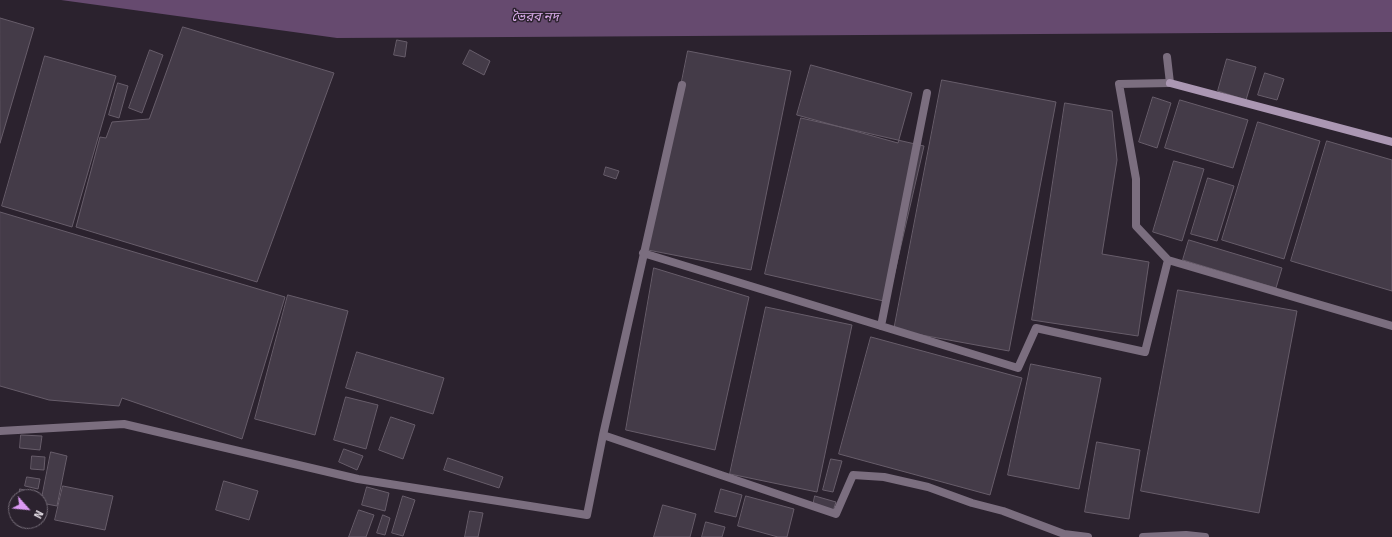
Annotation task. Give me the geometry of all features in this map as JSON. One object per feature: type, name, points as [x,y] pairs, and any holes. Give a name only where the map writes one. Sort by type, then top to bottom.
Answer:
[{"type":"street","points":[[1167,57],[1170,83]]},
{"type":"street","points":[[1392,142],[1170,83],[1119,84],[1136,179],[1136,226],[1168,260],[1392,326]]},
{"type":"street","points":[[0,431],[124,424],[358,479],[587,515],[643,253],[682,85]]},
{"type":"street","points":[[881,326],[927,93]]},
{"type":"street","points":[[643,253],[1018,368],[1036,328],[1145,352],[1168,260]]},
{"type":"street","points":[[603,435],[836,514],[853,475],[884,477],[928,487],[972,503],[1003,511],[1064,534],[1088,537]]},
{"type":"street","points":[[1143,537],[1186,535],[1205,537]]},
{"type":"water","name":"ভৈরব নদ","points":[[61,0],[1392,0],[1392,32],[337,38]]},
{"type":"building","points":[[0,18],[34,28],[0,143]]},
{"type":"building","points":[[183,27],[334,73],[257,282],[76,227],[100,137],[106,138],[112,122],[149,119]]},
{"type":"building","points":[[397,40],[407,42],[405,57],[394,55]]},
{"type":"building","points":[[150,50],[163,55],[142,113],[129,108]]},
{"type":"building","points":[[470,50],[490,61],[484,75],[463,64]]},
{"type":"building","points":[[688,51],[791,71],[751,270],[648,250]]},
{"type":"building","points":[[45,56],[116,76],[72,227],[2,206]]},
{"type":"building","points":[[1227,59],[1256,67],[1246,100],[1218,91]]},
{"type":"building","points":[[811,65],[912,93],[898,143],[797,115]]},
{"type":"building","points":[[1265,73],[1284,79],[1277,100],[1258,95]]},
{"type":"building","points":[[942,80],[1056,102],[1009,351],[894,330]]},
{"type":"building","points":[[118,83],[128,86],[119,118],[109,115]]},
{"type":"building","points":[[1153,97],[1171,103],[1157,148],[1139,142]]},
{"type":"building","points":[[1180,100],[1248,120],[1233,168],[1165,148]]},
{"type":"building","points":[[1065,103],[1112,111],[1117,160],[1102,254],[1149,262],[1138,336],[1032,320]]},
{"type":"building","points":[[801,118],[924,146],[888,302],[765,274]]},
{"type":"building","points":[[1258,122],[1320,141],[1284,259],[1222,240]]},
{"type":"building","points":[[1327,141],[1392,160],[1392,291],[1291,261]]},
{"type":"building","points":[[1174,161],[1204,169],[1182,241],[1153,232]]},
{"type":"building","points":[[606,167],[619,171],[616,179],[604,175]]},
{"type":"building","points":[[1208,178],[1234,186],[1217,241],[1191,234]]},
{"type":"building","points":[[0,212],[285,297],[242,439],[122,398],[119,406],[49,400],[0,386]]},
{"type":"building","points":[[1189,240],[1282,268],[1276,288],[1183,260]]},
{"type":"building","points":[[654,268],[749,297],[715,450],[626,430]]},
{"type":"building","points":[[1178,290],[1297,311],[1259,513],[1141,491]]},
{"type":"building","points":[[288,295],[348,311],[315,435],[255,419]]},
{"type":"building","points":[[766,307],[852,325],[817,492],[730,474]]},
{"type":"building","points":[[871,337],[1022,378],[990,495],[839,454]]},
{"type":"building","points":[[357,352],[444,378],[433,414],[346,388]]},
{"type":"building","points":[[1031,364],[1101,378],[1079,489],[1008,475]]},
{"type":"building","points":[[346,397],[378,405],[366,449],[334,440]]},
{"type":"building","points":[[391,417],[415,425],[403,459],[379,450]]},
{"type":"building","points":[[21,435],[42,436],[40,450],[20,448]]},
{"type":"building","points":[[1097,442],[1140,450],[1129,519],[1085,512]]},
{"type":"building","points":[[344,449],[363,456],[357,470],[339,462]]},
{"type":"building","points":[[51,452],[67,456],[57,506],[48,504],[48,489],[44,489]]},
{"type":"building","points":[[32,456],[45,457],[44,470],[31,469]]},
{"type":"building","points":[[448,458],[503,477],[499,488],[444,470]]},
{"type":"building","points":[[831,459],[842,461],[833,492],[823,490]]},
{"type":"building","points":[[27,477],[40,479],[38,489],[25,486]]},
{"type":"building","points":[[224,481],[258,491],[249,520],[216,510]]},
{"type":"building","points":[[63,486],[113,496],[105,530],[55,520]]},
{"type":"building","points":[[367,487],[389,493],[385,511],[362,505]]},
{"type":"building","points":[[721,489],[742,495],[736,517],[715,512]]},
{"type":"building","points":[[403,496],[415,500],[403,536],[392,533]]},
{"type":"building","points":[[746,496],[794,509],[787,537],[778,537],[738,526]]},
{"type":"building","points":[[815,496],[836,502],[833,511],[813,506]]},
{"type":"building","points":[[663,505],[696,514],[690,537],[654,537]]},
{"type":"building","points":[[359,510],[374,515],[366,537],[349,537]]},
{"type":"building","points":[[470,511],[483,513],[478,537],[465,537]]},
{"type":"building","points":[[383,515],[390,518],[385,535],[377,533]]},
{"type":"building","points":[[706,522],[725,527],[722,537],[702,537]]}]
